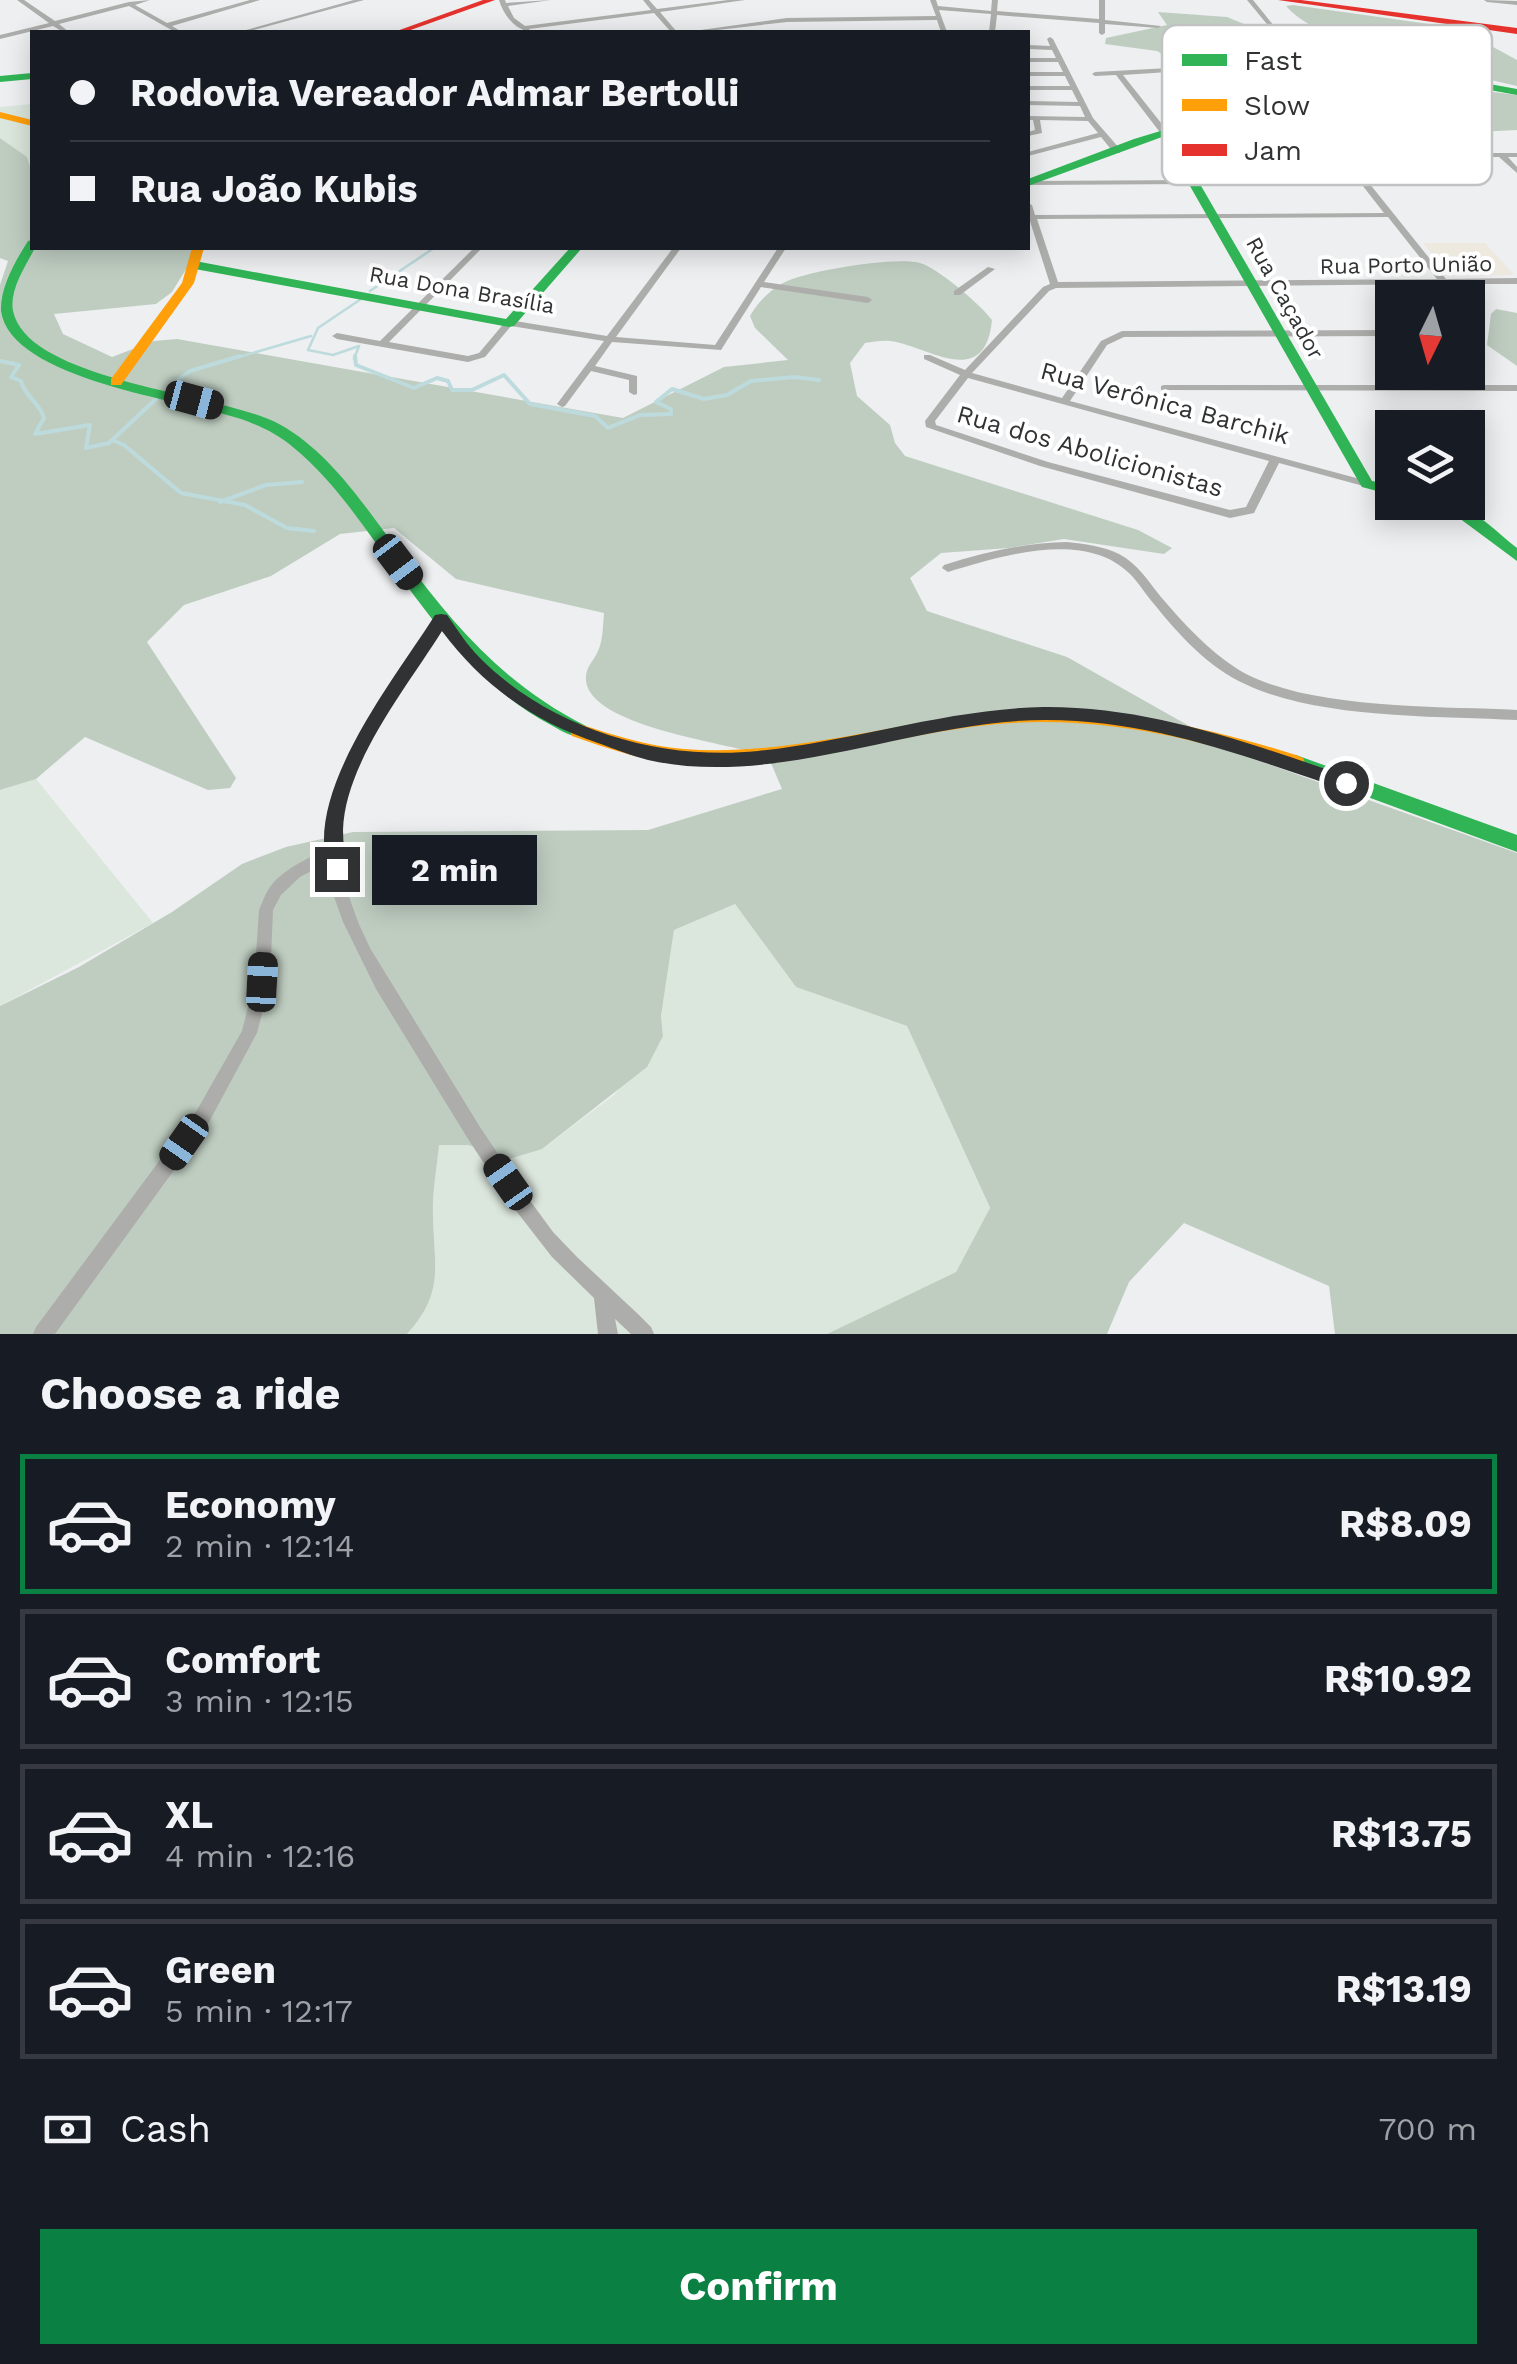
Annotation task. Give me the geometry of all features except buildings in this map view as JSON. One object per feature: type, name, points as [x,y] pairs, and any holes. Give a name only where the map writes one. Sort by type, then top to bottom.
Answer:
[{"type":"main road","points":[[1282,0],[1347,5],[1473,25]]},
{"type":"main road","points":[[405,30],[499,2]]},
{"type":"main road","points":[[1492,28],[1517,32]]},
{"type":"main road","points":[[4,74],[30,76]]},
{"type":"main road","points":[[1492,88],[1517,92]]},
{"type":"main road","points":[[0,115],[30,122]]},
{"type":"main road","points":[[1030,182],[1162,134]]},
{"type":"main road","name":"Rua Caçador","points":[[1195,185],[1367,484]]},
{"type":"main road","points":[[30,247],[4,307],[10,328],[26,347],[72,371],[239,412],[268,424],[298,444],[354,504],[472,660],[507,691],[561,724],[649,754],[702,759],[758,758],[954,722],[1042,714],[1109,716],[1170,726],[1243,746],[1517,844]]},
{"type":"main road","points":[[508,323],[574,250]]},
{"type":"main road","points":[[116,382],[188,283],[196,256]]},
{"type":"main road","name":"Rua Dona Brasília","points":[[196,256],[508,323]]},
{"type":"main road","name":"Rua Verônica Barchik","points":[[1367,484],[1375,486]]},
{"type":"main road","points":[[1469,520],[1517,556]]},
{"type":"street","points":[[20,0],[63,30]]},
{"type":"street","points":[[0,37],[125,2],[147,0]]},
{"type":"street","points":[[166,25],[257,0]]},
{"type":"street","points":[[330,0],[342,6]]},
{"type":"street","points":[[250,30],[361,0]]},
{"type":"street","points":[[499,2],[548,0]]},
{"type":"street","points":[[646,0],[672,30]]},
{"type":"street","points":[[523,28],[742,0]]},
{"type":"street","points":[[992,30],[995,0]]},
{"type":"street","points":[[1102,0],[1102,33]]},
{"type":"street","points":[[1250,0],[1270,25]]},
{"type":"street","points":[[1487,0],[1517,3]]},
{"type":"street","points":[[125,2],[175,30]]},
{"type":"street","points":[[499,2],[528,30]]},
{"type":"street","points":[[943,30],[934,4],[992,13],[1158,26]]},
{"type":"street","points":[[706,30],[788,20],[939,18]]},
{"type":"street","points":[[1030,48],[1052,44],[1090,118],[1117,151]]},
{"type":"street","points":[[1030,60],[1058,60]]},
{"type":"street","points":[[1096,74],[1162,70]]},
{"type":"street","points":[[1118,73],[1162,129]]},
{"type":"street","points":[[1030,74],[1068,74]]},
{"type":"street","points":[[1030,88],[1074,88]]},
{"type":"street","points":[[1030,103],[1082,104]]},
{"type":"street","points":[[1032,118],[1090,118]]},
{"type":"street","points":[[1030,153],[1101,135]]},
{"type":"street","points":[[1492,155],[1517,155]]},
{"type":"street","points":[[1501,155],[1517,171]]},
{"type":"street","points":[[1030,183],[1162,182]]},
{"type":"street","points":[[1367,185],[1442,280]]},
{"type":"street","points":[[966,374],[1046,289],[1055,285],[1030,212]]},
{"type":"street","points":[[1032,218],[1391,215]]},
{"type":"street","points":[[382,344],[476,250]]},
{"type":"street","points":[[562,404],[676,250]]},
{"type":"street","points":[[781,250],[759,284],[868,300]]},
{"type":"street","points":[[957,292],[991,268]]},
{"type":"street","name":"Rua Porto União","points":[[1485,281],[1517,281]]},
{"type":"street","name":"Rua Porto União","points":[[1055,285],[1375,283]]},
{"type":"street","name":"Rua Dona Brasília","points":[[508,323],[609,339],[713,349],[722,346],[759,284]]},
{"type":"street","points":[[337,336],[453,358],[476,358],[508,323]]},
{"type":"street","points":[[1064,402],[1104,342],[1122,334],[1375,333]]},
{"type":"street","name":"Rua Verônica Barchik","points":[[927,356],[966,374],[1367,484]]},
{"type":"street","points":[[589,368],[634,378],[634,392]]},
{"type":"street","name":"Rua dos Abolicionistas","points":[[966,374],[930,421],[936,431],[1044,464],[1230,514],[1244,514],[1258,496],[1274,460]]},
{"type":"street","points":[[1164,388],[1517,388]]},
{"type":"street","points":[[948,568],[1012,548],[1066,548],[1104,554],[1133,569],[1206,651],[1233,672],[1265,688],[1300,696],[1407,708],[1517,715]]},
{"type":"street","points":[[441,619],[361,747],[344,784],[334,828],[347,911],[368,959],[468,1125],[548,1239],[644,1334]]},
{"type":"street","points":[[43,1334],[202,1116],[248,1033],[262,982],[266,910],[276,890],[295,873],[336,851]]},
{"type":"street","points":[[602,1292],[608,1334]]},
{"type":"shaded area","points":[[30,104],[30,166],[27,157],[0,138],[0,107]]},
{"type":"shaded area","points":[[1423,243],[1485,243],[1514,275],[1450,276]]},
{"type":"shaded area","points":[[36,779],[153,923],[0,1006],[0,790]]},
{"type":"shaded area","points":[[735,904],[796,987],[907,1026],[990,1209],[956,1272],[827,1334],[407,1334],[427,1305],[435,1278],[433,1207],[439,1144],[468,1145],[496,1158],[542,1149],[614,1095],[663,1036],[661,1016],[674,930]]},
{"type":"green space","points":[[1293,5],[1436,25],[1311,25],[1286,6]]},
{"type":"green space","points":[[1158,12],[1227,17],[1247,25],[1167,25]]},
{"type":"green space","points":[[1162,26],[1162,54],[1105,44],[1106,38]]},
{"type":"green space","points":[[1492,46],[1517,60],[1517,86],[1492,80]]},
{"type":"green space","points":[[1492,92],[1517,95],[1517,130],[1492,131]]},
{"type":"green space","points":[[0,138],[27,157],[30,166],[30,250],[198,250],[172,292],[156,304],[54,314],[63,334],[112,357],[154,341],[177,339],[623,418],[724,367],[788,360],[755,328],[750,316],[783,283],[810,274],[892,261],[920,263],[937,272],[992,320],[987,342],[978,354],[952,359],[881,341],[865,343],[850,363],[857,396],[890,425],[895,443],[905,456],[1138,530],[1172,548],[1164,554],[1064,539],[941,553],[910,578],[927,611],[1067,657],[1237,753],[1517,853],[1517,1334],[1335,1334],[1329,1286],[1184,1223],[1129,1282],[1107,1334],[827,1334],[956,1272],[990,1208],[907,1026],[796,987],[735,904],[674,930],[661,1016],[663,1036],[647,1067],[542,1149],[509,1159],[468,1145],[439,1145],[433,1207],[435,1278],[427,1305],[407,1334],[0,1334],[0,1006],[79,967],[172,912],[242,864],[286,847],[353,832],[648,830],[782,789],[768,756],[636,722],[593,696],[586,675],[600,647],[604,613],[456,579],[394,528],[340,534],[271,576],[184,605],[147,642],[236,778],[230,788],[208,790],[85,737],[36,779],[0,790],[0,285],[8,261],[0,258]]},
{"type":"green space","points":[[1496,309],[1517,313],[1517,366],[1487,345],[1491,314]]},
{"type":"waterway","points":[[370,291],[431,250]]},
{"type":"waterway","points":[[355,356],[359,346],[333,355],[308,350],[318,328],[361,299]]},
{"type":"waterway","points":[[232,359],[311,336]]},
{"type":"waterway","points":[[171,385],[190,371],[240,356]]},
{"type":"waterway","points":[[355,356],[356,365],[414,388],[437,378],[448,381],[452,390],[472,390],[504,375],[530,404],[595,416],[608,428],[640,415],[671,414],[671,409],[656,402],[672,389],[704,399],[727,395],[751,381],[795,377],[819,380]]},
{"type":"waterway","points":[[0,361],[19,365],[11,377],[21,381],[44,418],[35,434],[90,425],[86,448],[112,440]]},
{"type":"waterway","points":[[112,440],[157,398]]},
{"type":"waterway","points":[[112,440],[124,445],[181,493],[223,501]]},
{"type":"waterway","points":[[223,501],[266,485],[302,482]]},
{"type":"waterway","points":[[223,501],[245,505],[287,528],[314,531]]},
{"type":"traffic: fast","points":[[0,79],[30,76]]},
{"type":"traffic: fast","points":[[1492,87],[1517,92]]},
{"type":"traffic: fast","points":[[1030,182],[1162,134]]},
{"type":"traffic: fast","points":[[1195,185],[1367,484],[1375,486]]},
{"type":"traffic: fast","points":[[30,247],[8,295],[7,313],[18,336],[44,355],[79,371],[244,415],[286,435],[341,487],[465,646],[517,694],[579,731]]},
{"type":"traffic: fast","points":[[195,265],[509,323],[574,250]]},
{"type":"traffic: fast","points":[[1471,520],[1517,556]]},
{"type":"traffic: fast","points":[[1296,763],[1517,844]]},
{"type":"traffic: slow","points":[[0,115],[30,122]]},
{"type":"traffic: slow","points":[[116,382],[188,283],[197,250]]},
{"type":"traffic: slow","points":[[579,731],[631,749],[683,757],[735,757],[997,717],[1073,716],[1149,724],[1296,763]]},
{"type":"traffic: jam","points":[[404,30],[491,0]]},
{"type":"traffic: jam","points":[[1282,0],[1472,25]]},
{"type":"traffic: jam","points":[[1492,28],[1517,31]]},
{"type":"route","points":[[337,869],[334,828],[344,784],[361,747],[441,619],[472,660],[507,691],[561,724],[604,742],[649,754],[702,759],[758,758],[842,746],[954,722],[1042,714],[1109,716],[1170,726],[1243,746],[1346,783]]}]
